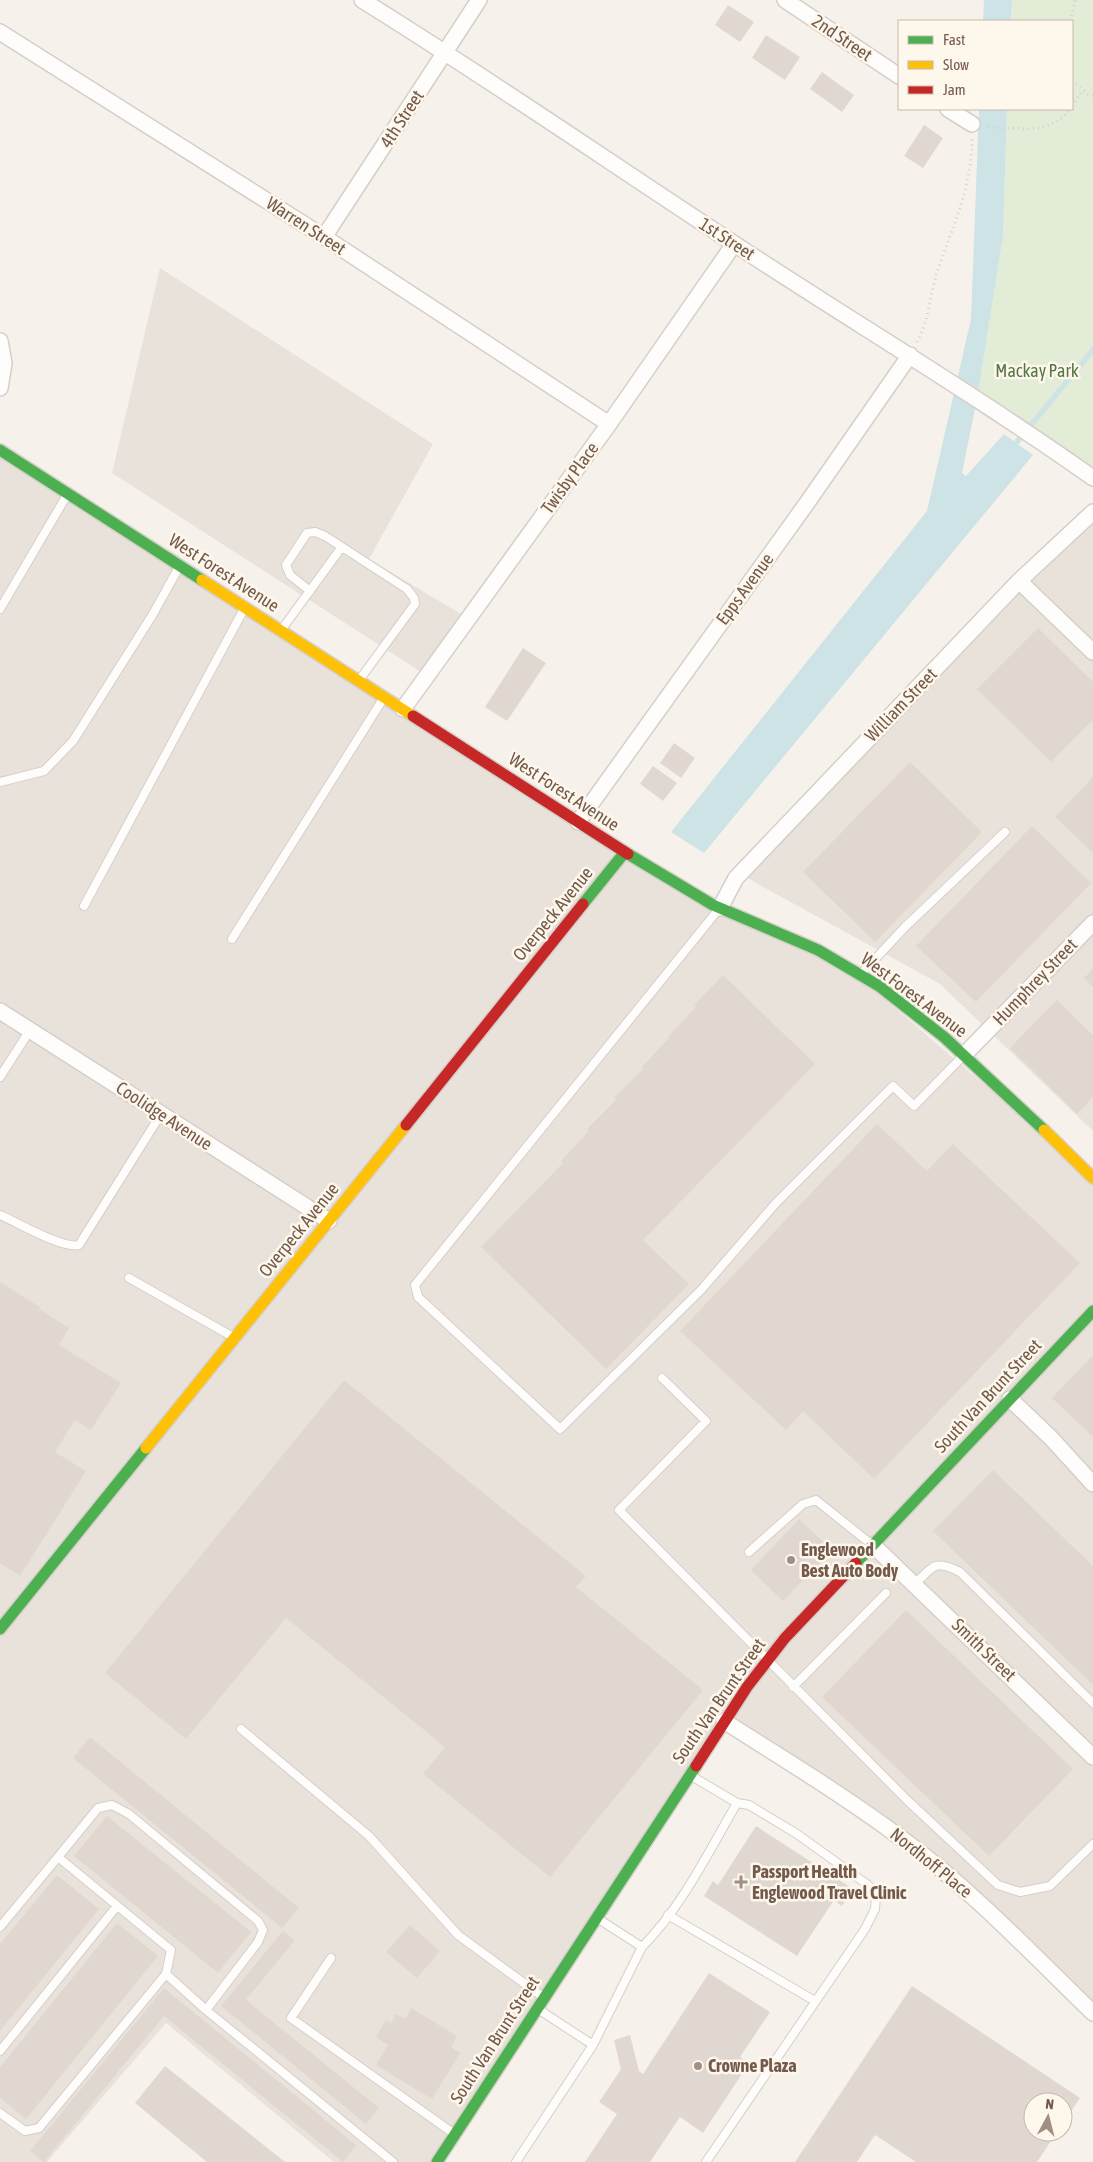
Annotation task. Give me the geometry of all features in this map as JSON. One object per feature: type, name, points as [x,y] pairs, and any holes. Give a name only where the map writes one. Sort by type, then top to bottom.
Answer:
[{"type":"street","name":"1st Street","points":[[362,0],[446,52],[734,244],[1042,441],[1093,478]]},
{"type":"street","name":"4th Street","points":[[324,237],[479,0]]},
{"type":"street","name":"2nd Street","points":[[785,0],[898,75]]},
{"type":"street","name":"Warren Street","points":[[0,32],[324,237],[609,424]]},
{"type":"street","points":[[950,110],[975,125]]},
{"type":"street","name":"Twisby Place","points":[[403,709],[609,424],[734,244]]},
{"type":"street","points":[[0,342],[4,363],[0,388]]},
{"type":"street","name":"Epps Avenue","points":[[578,822],[808,502],[910,355]]},
{"type":"street","name":"West Forest Avenue","points":[[0,450],[642,863],[698,897],[808,945],[861,975],[916,1015],[964,1055],[1093,1178]]},
{"type":"street","name":"William Street","points":[[720,908],[736,878],[1019,581],[1093,512]]},
{"type":"street","points":[[1019,581],[1093,652]]},
{"type":"street","name":"Overpeck Avenue","points":[[0,1629],[4,1616],[235,1338],[625,852]]},
{"type":"street","name":"Humphrey Street","points":[[964,1055],[1093,923]]},
{"type":"street","name":"Coolidge Avenue","points":[[0,1011],[329,1221]]},
{"type":"street","name":"South Van Brunt Street","points":[[437,2162],[595,1917],[766,1660],[797,1624],[1093,1311]]},
{"type":"street","points":[[1010,1399],[1051,1438],[1093,1484]]},
{"type":"street","name":"Smith Street","points":[[873,1545],[1093,1757]]},
{"type":"street","name":"Nordhoff Place","points":[[724,1721],[883,1825],[925,1856],[961,1886],[1093,2013]]},
{"type":"lane","points":[[0,609],[68,493]]},
{"type":"lane","points":[[310,591],[290,576],[286,565],[307,533],[315,532],[406,588],[414,598],[415,604],[359,680]]},
{"type":"lane","points":[[281,630],[341,548]]},
{"type":"lane","points":[[0,782],[44,771],[73,741],[153,614],[180,566]]},
{"type":"lane","points":[[84,906],[245,608]]},
{"type":"lane","points":[[232,939],[384,697]]},
{"type":"lane","points":[[861,975],[905,927],[1005,832]]},
{"type":"lane","name":"Humphrey Street","points":[[720,908],[415,1285],[418,1297],[560,1429],[701,1290],[776,1202],[893,1086],[914,1106],[964,1055]]},
{"type":"lane","points":[[0,1076],[30,1030]]},
{"type":"lane","points":[[0,1215],[51,1238],[74,1246],[79,1245],[161,1114]]},
{"type":"lane","points":[[129,1278],[235,1338]]},
{"type":"lane","points":[[662,1378],[706,1421],[619,1510],[907,1800],[998,1885],[1020,1892],[1050,1886],[1093,1844]]},
{"type":"lane","points":[[749,1552],[803,1504],[816,1500],[873,1545]]},
{"type":"lane","points":[[915,1584],[932,1567],[945,1565],[960,1572],[1093,1703]]},
{"type":"lane","points":[[794,1687],[886,1593]]},
{"type":"lane","points":[[241,1729],[368,1836],[458,1935],[543,1997]]},
{"type":"lane","points":[[689,1774],[737,1803],[749,1805],[797,1834],[868,1885],[876,1896],[875,1909],[865,1929],[706,2162]]},
{"type":"lane","points":[[516,2162],[593,2045],[642,1946],[654,1935],[694,1877],[737,1803]]},
{"type":"lane","points":[[0,1928],[98,1808],[112,1805],[129,1814],[258,1921],[262,1930],[258,1942],[206,2010]]},
{"type":"lane","points":[[0,2113],[25,2131],[38,2128],[166,1974],[170,1950],[58,1857]]},
{"type":"lane","points":[[0,2051],[117,1906]]},
{"type":"lane","points":[[668,1915],[815,2002]]},
{"type":"lane","points":[[595,1917],[642,1946]]},
{"type":"lane","points":[[331,1958],[291,2018],[455,2134]]},
{"type":"lane","points":[[166,1974],[206,2010],[393,2162]]},
{"type":"lane","points":[[536,2008],[593,2045]]},
{"type":"path","points":[[1071,20],[1075,0]]},
{"type":"path","points":[[1073,82],[1088,94],[1093,95]]},
{"type":"path","points":[[1073,104],[1082,90]]},
{"type":"path","points":[[910,355],[920,338],[937,273],[960,213],[972,159],[975,125],[1039,129],[1063,119],[1069,110]]},
{"type":"shaded area","points":[[984,0],[1012,0],[1011,20],[983,20]]},
{"type":"shaded area","points":[[979,110],[1007,110],[1003,236],[977,399],[962,473],[966,476],[1004,434],[1033,455],[704,853],[671,832],[927,511],[971,319]]},
{"type":"shaded area","points":[[160,268],[433,444],[369,559],[471,620],[432,679],[112,473]]},
{"type":"shaded area","points":[[0,450],[625,852],[844,964],[1093,1178],[1093,2013],[961,1886],[724,1722],[437,2162],[334,2162],[166,2023],[47,2162],[0,2162]]},
{"type":"shaded area","points":[[1085,517],[1093,525],[1093,1131],[940,984],[738,873]]},
{"type":"green space","name":"Mackay Park","points":[[1012,0],[1093,0],[1093,477],[977,399],[1003,236],[1007,110],[1073,110],[1073,20],[1011,20]]},
{"type":"building","points":[[728,5],[754,22],[740,42],[715,25]]},
{"type":"building","points":[[766,35],[800,57],[785,80],[752,58]]},
{"type":"building","points":[[822,72],[854,95],[842,112],[810,89]]},
{"type":"building","points":[[924,125],[943,138],[923,168],[904,156]]},
{"type":"building","points":[[1038,628],[1093,682],[1093,720],[1051,762],[977,689]]},
{"type":"building","points":[[523,648],[546,663],[507,721],[485,707]]},
{"type":"building","points":[[674,743],[695,758],[681,778],[660,763]]},
{"type":"building","points":[[910,762],[982,832],[875,942],[803,872]]},
{"type":"building","points":[[653,766],[677,783],[663,801],[640,784]]},
{"type":"building","points":[[1093,777],[1093,853],[1055,817]]},
{"type":"building","points":[[1032,826],[1091,883],[976,1002],[916,946]]},
{"type":"building","points":[[1093,969],[1093,987],[1084,978]]},
{"type":"building","points":[[723,975],[815,1064],[643,1240],[689,1284],[606,1369],[481,1247],[563,1163],[561,1161],[589,1131],[587,1129],[616,1100],[614,1098],[643,1069],[641,1068],[696,1007],[694,1005]]},
{"type":"building","points":[[1057,1000],[1093,1035],[1093,1097],[1077,1114],[1010,1048]]},
{"type":"building","points":[[877,1124],[927,1171],[953,1144],[1080,1263],[874,1479],[803,1411],[786,1430],[680,1331]]},
{"type":"building","points":[[0,1282],[69,1328],[59,1345],[121,1383],[91,1430],[75,1420],[55,1452],[86,1471],[20,1576],[0,1563]]},
{"type":"building","points":[[1093,1355],[1093,1437],[1052,1398]]},
{"type":"building","points":[[344,1380],[586,1576],[576,1587],[703,1690],[550,1877],[423,1774],[445,1747],[286,1618],[186,1739],[105,1673]]},
{"type":"building","points":[[993,1470],[1093,1566],[1093,1685],[933,1531]]},
{"type":"building","name":"Englewood Best Auto Body","points":[[799,1519],[832,1550],[783,1601],[751,1570]]},
{"type":"building","points":[[906,1610],[1073,1769],[989,1856],[822,1697]]},
{"type":"building","points":[[90,1737],[299,1908],[282,1928],[73,1758]]},
{"type":"building","points":[[107,1816],[251,1932],[218,1973],[74,1856]]},
{"type":"building","points":[[756,1826],[853,1889],[842,1906],[834,1900],[797,1956],[704,1896],[713,1881],[718,1885]]},
{"type":"building","points":[[57,1875],[99,1909],[0,2031],[0,1944]]},
{"type":"building","points":[[117,1923],[158,1956],[26,2119],[0,2098],[0,2067]]},
{"type":"building","points":[[410,1925],[440,1951],[417,1978],[386,1952]]},
{"type":"building","points":[[283,1931],[295,1940],[246,2000],[379,2108],[366,2124],[221,2006]]},
{"type":"building","name":"Crowne Plaza","points":[[709,1973],[770,2012],[740,2057],[749,2063],[703,2133],[680,2117],[650,2162],[585,2162],[617,2114],[599,2102],[621,2069],[614,2040],[630,2035],[639,2071],[643,2074]]},
{"type":"building","points":[[912,1986],[1071,2092],[1023,2092],[1023,2142],[1050,2142],[1037,2162],[916,2162],[875,2135],[857,2162],[795,2162]]},
{"type":"building","points":[[164,1988],[356,2145],[343,2162],[164,2016],[44,2162],[30,2151]]},
{"type":"building","points":[[411,2008],[457,2036],[451,2047],[460,2053],[432,2099],[376,2065],[388,2045],[376,2037],[386,2020],[391,2023],[396,2014],[405,2019]]},
{"type":"building","points":[[165,2066],[285,2162],[207,2162],[135,2103]]},
{"type":"building","points":[[1073,2093],[1080,2098],[1073,2108]]},
{"type":"waterway","points":[[1016,443],[1093,350]]},
{"type":"traffic: fast","points":[[0,450],[202,580]]},
{"type":"traffic: fast","points":[[583,904],[625,852]]},
{"type":"traffic: fast","points":[[628,854],[713,905],[818,950],[879,986],[944,1037],[1044,1130]]},
{"type":"traffic: fast","points":[[856,1563],[1093,1311]]},
{"type":"traffic: fast","points":[[0,1629],[146,1448]]},
{"type":"traffic: fast","points":[[437,2162],[696,1766]]},
{"type":"traffic: slow","points":[[202,580],[413,716]]},
{"type":"traffic: slow","points":[[146,1448],[406,1125]]},
{"type":"traffic: slow","points":[[1044,1130],[1093,1178]]},
{"type":"traffic: jam","points":[[413,716],[628,854]]},
{"type":"traffic: jam","points":[[406,1125],[583,904]]},
{"type":"traffic: jam","points":[[696,1766],[747,1687],[785,1638],[856,1563]]},
{"type":"place","name":"Englewood Best Auto Body","points":[[791,1560]]},
{"type":"place","name":"Passport Health Englewood Travel Clinic","points":[[741,1882]]},
{"type":"place","name":"Crowne Plaza","points":[[698,2066]]}]
